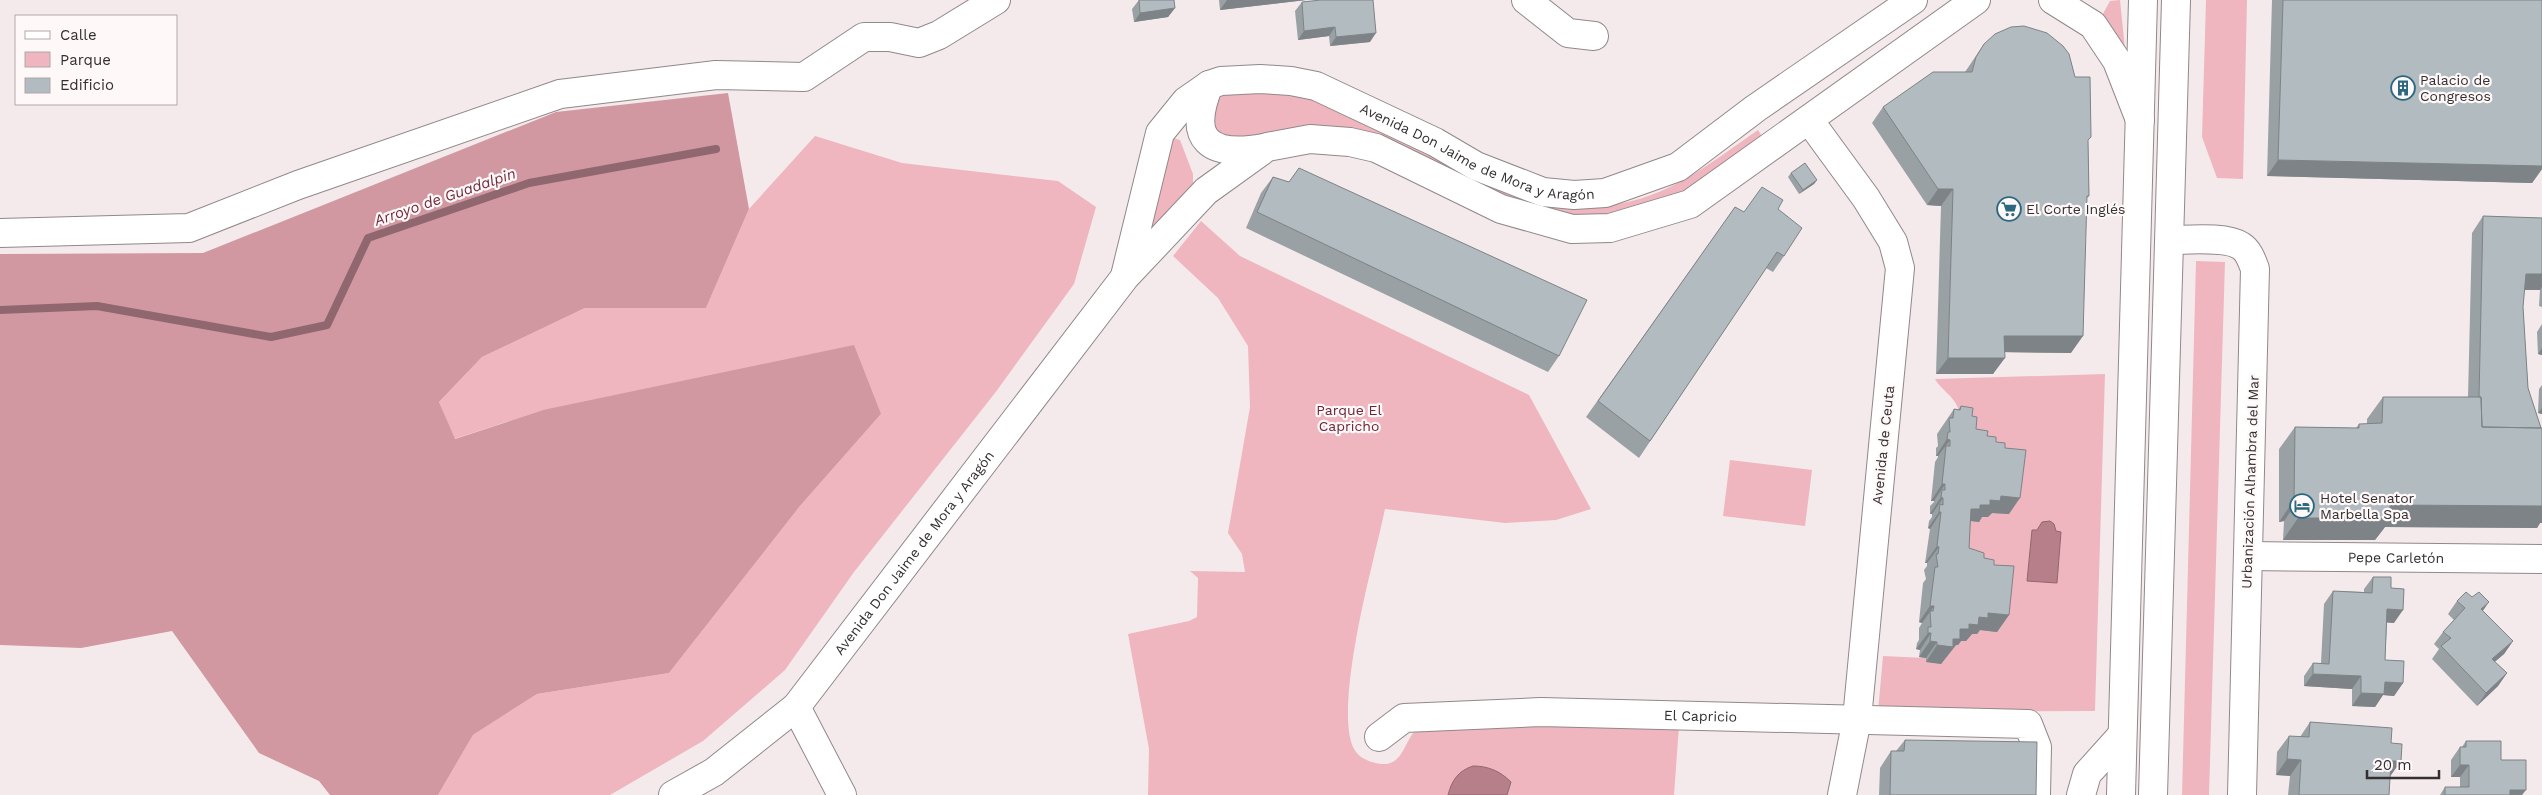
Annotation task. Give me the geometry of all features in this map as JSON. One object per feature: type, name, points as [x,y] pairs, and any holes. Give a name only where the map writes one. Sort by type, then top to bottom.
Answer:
[{"type":"street","points":[[0,233],[189,228],[298,185],[560,94],[716,75],[804,77],[864,37],[890,37],[919,42],[939,35],[996,0]]},
{"type":"street","points":[[1526,0],[1568,33],[1594,36]]},
{"type":"street","name":"Avenida Don Jaime de Mora y Aragón","points":[[1125,277],[1160,133],[1186,102],[1209,85],[1221,81],[1260,79],[1290,80],[1316,86],[1435,142],[1476,166],[1543,192],[1574,195],[1605,193],[1678,167],[1756,108],[1913,0]]},
{"type":"street","name":"Avenida Don Jaime de Mora y Aragón","points":[[673,795],[714,772],[796,707],[1125,277],[1206,191],[1267,147],[1310,139],[1350,142],[1376,148],[1501,210],[1572,229],[1610,228],[1690,204],[1976,0]]},
{"type":"street","points":[[2053,0],[2093,25],[2117,61],[2140,120]]},
{"type":"street","points":[[2121,795],[2143,0]]},
{"type":"street","points":[[2153,795],[2176,0]]},
{"type":"street","points":[[1209,85],[1202,102],[1199,118],[1204,135],[1213,146],[1227,151],[1267,147]]},
{"type":"street","name":"Avenida de Ceuta","points":[[1809,120],[1866,198],[1893,242],[1900,268],[1857,719],[1842,795]]},
{"type":"street","name":"Urbanización Alhambra del Mar","points":[[2170,240],[2230,241],[2242,246],[2250,256],[2255,269],[2242,795]]},
{"type":"street","name":"Pepe Carletón","points":[[2248,556],[2542,558]]},
{"type":"street","points":[[796,707],[842,795]]},
{"type":"street","name":"El Capricio","points":[[1378,737],[1404,718],[1541,712],[2028,724],[2037,747],[2036,795]]},
{"type":"street","points":[[2081,795],[2087,774],[2122,735]]},
{"type":"green space","points":[[2120,0],[2124,51],[2099,21],[2110,1]]},
{"type":"green space","points":[[2206,0],[2247,0],[2243,179],[2217,178],[2202,137]]},
{"type":"green space","points":[[1233,90],[1299,93],[1607,206],[1630,202],[1650,195],[1687,178],[1758,130],[1763,138],[1688,191],[1608,216],[1571,216],[1548,212],[1319,127],[1299,127],[1282,130],[1241,143],[1212,132],[1216,100]]},
{"type":"green space","points":[[815,136],[902,163],[1058,181],[1096,207],[1074,284],[995,393],[854,572],[785,670],[703,741],[610,795],[438,795],[473,735],[537,694],[669,673],[800,506],[881,414],[543,410],[454,439],[439,402],[482,357],[585,308],[706,308],[749,209]]},
{"type":"green space","points":[[1173,138],[1180,140],[1193,174],[1193,185],[1156,232],[1148,230],[1168,143]]},
{"type":"green space","name":"Parque El Capricho","points":[[1201,221],[1240,256],[1529,395],[1591,509],[1556,520],[1505,523],[1385,509],[1358,631],[1349,686],[1349,733],[1354,749],[1369,761],[1389,764],[1403,752],[1413,733],[1424,727],[1540,724],[1679,726],[1674,795],[1148,795],[1149,749],[1128,634],[1189,621],[1197,617],[1198,578],[1190,571],[1245,572],[1242,554],[1228,533],[1250,407],[1248,346],[1218,298],[1173,256]]},
{"type":"green space","points":[[2196,261],[2225,262],[2209,795],[2182,795]]},
{"type":"green space","points":[[2105,374],[2095,711],[1878,712],[1883,656],[1926,658],[1926,662],[1941,664],[1956,642],[1966,634],[1980,630],[1997,631],[1966,569],[1958,408],[1935,379]]},
{"type":"green space","points":[[1730,460],[1812,470],[1805,526],[1723,516]]},
{"type":"shaded area","points":[[728,93],[749,209],[706,308],[585,308],[482,357],[439,402],[455,439],[543,410],[854,345],[881,414],[800,506],[669,673],[537,694],[473,735],[438,795],[330,795],[319,781],[259,753],[172,631],[81,648],[0,645],[0,254],[203,253],[556,112]]},
{"type":"shaded area","points":[[2050,521],[2054,524],[2056,531],[2061,532],[2057,583],[2027,581],[2032,530],[2037,530],[2042,522]]},
{"type":"shaded area","points":[[1473,766],[1494,770],[1507,778],[1511,782],[1507,795],[1448,795],[1456,777]]},
{"type":"building","points":[[1139,0],[1174,0],[1175,8],[1140,13]]},
{"type":"building","points":[[1373,0],[1376,33],[1336,37],[1335,27],[1304,31],[1302,2]]},
{"type":"building","name":"Palacio de Congresos","points":[[2283,0],[2542,0],[2542,166],[2278,160]]},
{"type":"building","name":"El Corte Inglés","points":[[2024,26],[2047,33],[2063,46],[2069,54],[2075,77],[2090,77],[2091,137],[2088,140],[2089,196],[2087,196],[2083,336],[2004,336],[2005,358],[1948,358],[1953,189],[1938,189],[1883,107],[1933,72],[1972,72],[1976,57],[1984,44],[1995,34],[2011,27]]},
{"type":"building","points":[[1805,163],[1817,180],[1803,190],[1791,173]]},
{"type":"building","points":[[1299,168],[1587,300],[1559,356],[1257,212],[1273,177],[1289,182]]},
{"type":"building","points":[[1762,187],[1783,200],[1778,209],[1802,228],[1784,256],[1777,252],[1650,441],[1598,401],[1735,207],[1744,212]]},
{"type":"building","points":[[2483,216],[2542,218],[2542,274],[2526,274],[2523,307],[2528,388],[2541,428],[2482,427],[2481,397],[2479,397]]},
{"type":"building","points":[[2383,397],[2481,397],[2482,427],[2542,428],[2542,506],[2390,505],[2390,518],[2298,518],[2299,499],[2294,500],[2295,427],[2359,428],[2359,424],[2382,423]]},
{"type":"building","points":[[1961,406],[1973,408],[1972,416],[1977,417],[1976,429],[1988,431],[1987,436],[1996,437],[1996,442],[2005,443],[2005,448],[2026,450],[2020,498],[2001,496],[2000,501],[1990,500],[1990,505],[1980,505],[1980,509],[1971,509],[1969,548],[1984,553],[1984,558],[1994,560],[1994,565],[2014,566],[2009,615],[1988,613],[1988,618],[1979,617],[1978,625],[1969,624],[1969,629],[1960,629],[1960,639],[1953,639],[1953,647],[1937,645],[1937,642],[1930,641],[1931,633],[1928,633],[1928,627],[1931,627],[1930,611],[1933,611],[1934,606],[1930,606],[1935,567],[1938,567],[1936,554],[1938,554],[1939,547],[1937,546],[1941,512],[1939,512],[1940,504],[1943,505],[1942,490],[1945,490],[1945,484],[1942,484],[1946,446],[1950,446],[1950,440],[1947,439],[1948,432],[1950,432],[1949,418],[1953,418],[1954,409],[1960,410]]},
{"type":"building","points":[[2373,577],[2391,577],[2391,588],[2404,589],[2403,610],[2387,609],[2385,660],[2404,661],[2403,683],[2385,682],[2384,694],[2361,693],[2361,676],[2313,674],[2313,663],[2329,664],[2333,591],[2372,593]]},
{"type":"building","points":[[2466,592],[2472,597],[2479,592],[2489,602],[2481,609],[2513,641],[2492,659],[2507,673],[2486,693],[2441,646],[2451,638],[2443,632],[2465,608],[2457,601]]},
{"type":"building","points":[[2310,722],[2392,728],[2391,743],[2402,744],[2401,761],[2391,761],[2389,795],[2299,795],[2301,760],[2287,759],[2289,736],[2309,737]]},
{"type":"building","points":[[1905,740],[2037,742],[2036,795],[1890,795],[1891,751],[1904,751]]},
{"type":"building","points":[[2466,741],[2501,741],[2501,760],[2526,760],[2526,790],[2510,790],[2510,795],[2445,795],[2445,787],[2469,787],[2469,765],[2460,765],[2460,747],[2466,747]]},
{"type":"waterway","name":"Arroyo de Guadalpin","points":[[0,310],[97,306],[271,337],[327,325],[368,238],[529,183],[716,149]]},
{"type":"place","name":"Palacio de Congresos","points":[[2403,88]]},
{"type":"place","name":"El Corte Inglés","points":[[2009,209]]},
{"type":"place","name":"Hotel Senator Marbella Spa","points":[[2302,506]]}]
